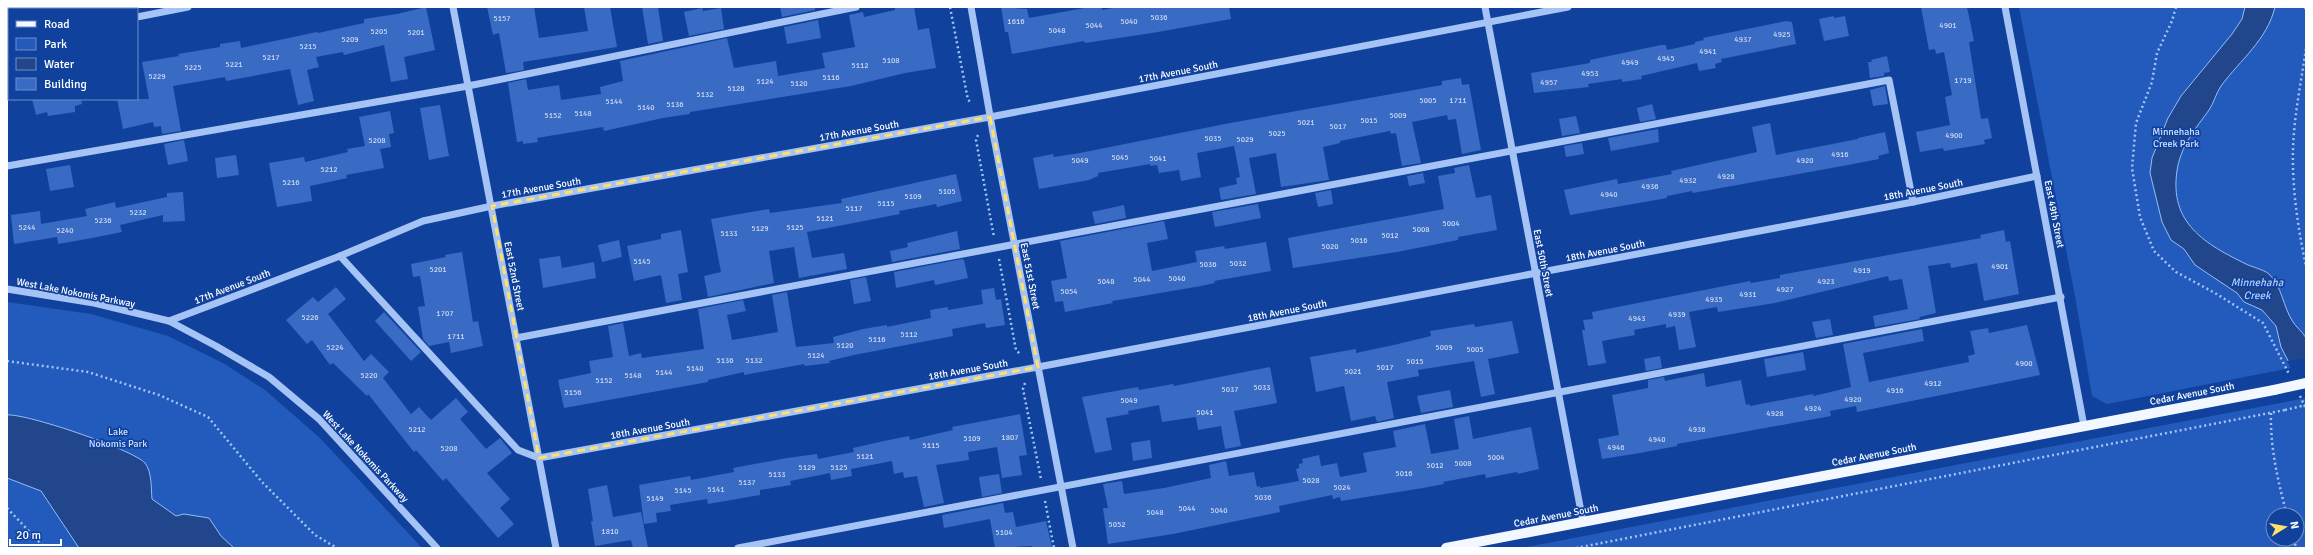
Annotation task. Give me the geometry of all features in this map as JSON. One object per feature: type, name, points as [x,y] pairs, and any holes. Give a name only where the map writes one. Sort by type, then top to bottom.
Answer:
[{"type":"main road","name":"Cedar Avenue South","points":[[1446,548],[2306,383]]},
{"type":"street","points":[[138,17],[188,7]]},
{"type":"street","name":"East 52nd Street","points":[[453,7],[556,548]]},
{"type":"street","points":[[7,166],[468,86],[856,7]]},
{"type":"street","name":"East 51st Street","points":[[971,7],[990,117],[1073,548]]},
{"type":"street","name":"East 50th Street","points":[[1485,7],[1583,522]]},
{"type":"street","name":"17th Avenue South","points":[[169,321],[340,256],[423,221],[492,206],[990,117],[1568,7]]},
{"type":"street","name":"East 49th Street","points":[[2005,7],[2061,297],[2084,426]]},
{"type":"street","points":[[516,338],[1513,152],[1889,80],[1913,202]]},
{"type":"street","name":"18th Avenue South","points":[[539,458],[1038,367],[1913,202],[2038,176]]},
{"type":"street","points":[[340,256],[518,450],[539,458]]},
{"type":"street","name":"West Lake Nokomis Parkway","points":[[7,289],[94,303],[169,321],[269,377],[319,419],[437,548]]},
{"type":"street","points":[[738,548],[1061,485],[1558,393],[2061,297]]},
{"type":"path","points":[[950,7],[968,100],[972,103]]},
{"type":"path","points":[[2176,7],[2172,21],[2157,53],[2152,82],[2136,123],[2132,168],[2140,217],[2154,251],[2176,272],[2215,293],[2263,323],[2293,382]]},
{"type":"path","points":[[2305,7],[2306,12]]},
{"type":"path","points":[[2306,49],[2296,116],[2293,150],[2297,214],[2306,266]]},
{"type":"path","points":[[7,361],[88,372],[159,395],[208,417],[262,482],[315,535],[337,548]]},
{"type":"path","points":[[1025,383],[1023,389],[1054,548]]},
{"type":"path","points":[[2299,395],[2306,409]]},
{"type":"path","points":[[1576,548],[2306,406]]},
{"type":"path","points":[[2271,412],[2271,431],[2279,486],[2285,507]]},
{"type":"path","points":[[7,508],[45,548]]},
{"type":"highlighted area","points":[[990,117],[1038,367],[539,458],[492,206]]},
{"type":"green space","name":"Minnehaha Creek Park","points":[[2019,7],[2306,7],[2306,365],[2107,404],[2092,396],[2075,296]]},
{"type":"green space","name":"Lake Nokomis Park","points":[[7,302],[91,314],[168,336],[223,363],[265,390],[320,438],[422,548],[7,548]]},
{"type":"green space","points":[[2306,398],[2306,548],[1521,548]]},
{"type":"water","name":"Minnehaha Creek","points":[[2245,7],[2275,7],[2271,19],[2260,39],[2221,86],[2211,107],[2183,150],[2178,165],[2176,184],[2178,201],[2183,215],[2191,227],[2201,237],[2228,255],[2266,272],[2277,284],[2294,324],[2306,338],[2306,396],[2281,347],[2276,326],[2262,310],[2244,302],[2237,293],[2195,265],[2184,249],[2171,240],[2162,222],[2150,173],[2152,158],[2168,118],[2181,96],[2232,34],[2242,19]]},
{"type":"water","points":[[7,415],[34,420],[78,433],[120,449],[136,457],[145,463],[149,471],[152,499],[176,516],[184,514],[209,518],[221,536],[234,548],[79,548],[41,491],[7,478]]},
{"type":"pier","points":[[2306,358],[2306,398],[2287,361]]},
{"type":"building","points":[[426,7],[435,50],[404,57],[408,79],[391,82],[384,45],[344,55],[343,52],[316,57],[319,67],[307,70],[314,101],[298,105],[290,69],[226,81],[225,77],[173,86],[181,131],[162,134],[161,126],[154,127],[153,122],[123,129],[117,100],[149,99],[142,62],[179,56],[178,54],[220,47],[220,44],[240,41],[241,48],[364,23],[364,19],[397,14]]},
{"type":"building","points":[[487,7],[534,7],[539,38],[588,31],[584,7],[610,7],[617,47],[523,62],[524,70],[506,73],[499,33],[493,35]]},
{"type":"building","points":[[642,7],[658,7],[663,41],[648,44]]},
{"type":"building","points":[[780,7],[815,7],[815,10],[782,17]]},
{"type":"building","points":[[895,7],[914,7],[918,30],[929,28],[936,68],[905,73],[851,86],[690,112],[690,114],[663,118],[604,131],[603,127],[537,138],[538,142],[523,144],[523,141],[517,142],[508,83],[526,79],[528,90],[559,85],[561,100],[601,94],[600,87],[623,81],[620,61],[727,38],[734,68],[776,61],[778,76],[820,69],[825,68],[822,53],[855,47],[849,15],[863,12],[864,17],[895,10]]},
{"type":"building","points":[[1001,7],[1027,9],[1029,18],[1090,7],[1102,7],[1102,10],[1118,7],[1229,7],[1231,19],[1152,33],[1085,43],[1084,41],[1012,54],[1008,32],[1005,32]]},
{"type":"building","points":[[1921,7],[1967,7],[1974,41],[1969,42],[1981,119],[1988,118],[1992,138],[1984,140],[1985,144],[1944,151],[1943,148],[1920,152],[1916,132],[1950,125],[1945,97],[1952,95],[1944,52],[1936,54],[1935,49],[1929,50]]},
{"type":"building","points":[[702,8],[703,11],[721,8],[724,29],[689,36],[684,12]]},
{"type":"building","points":[[1834,16],[1834,18],[1845,16],[1849,36],[1824,41],[1819,19]]},
{"type":"building","points":[[818,20],[821,38],[787,44],[784,27]]},
{"type":"building","points":[[1786,21],[1792,22],[1796,44],[1721,59],[1722,62],[1715,64],[1716,68],[1699,71],[1697,63],[1641,76],[1642,79],[1622,82],[1622,79],[1588,84],[1589,87],[1534,93],[1531,73],[1590,63],[1590,60],[1661,45],[1666,45],[1667,50],[1695,44],[1695,42],[1704,40],[1703,38]]},
{"type":"building","points":[[1887,56],[1890,72],[1884,73],[1884,76],[1870,78],[1868,62],[1872,62],[1871,60]]},
{"type":"building","points":[[1461,78],[1462,85],[1469,84],[1481,150],[1462,154],[1456,119],[1448,120],[1447,115],[1412,122],[1421,163],[1402,166],[1396,133],[1391,134],[1390,131],[1340,141],[1340,143],[1323,147],[1329,180],[1281,187],[1276,153],[1249,158],[1256,194],[1221,200],[1219,188],[1237,184],[1236,178],[1240,177],[1234,146],[1197,153],[1201,177],[1181,181],[1179,170],[1159,173],[1157,165],[1150,166],[1150,164],[1098,173],[1098,176],[1089,180],[1039,189],[1033,158],[1053,154],[1054,157],[1080,153],[1230,123],[1442,85],[1442,81]]},
{"type":"building","points":[[1885,86],[1888,104],[1873,106],[1870,90]]},
{"type":"building","points":[[32,100],[81,100],[82,104],[75,106],[75,112],[48,116],[47,112],[36,115]]},
{"type":"building","points":[[1652,104],[1656,119],[1640,122],[1637,108]]},
{"type":"building","points":[[440,105],[449,156],[429,160],[420,108]]},
{"type":"building","points":[[390,111],[394,133],[389,134],[391,147],[380,149],[384,168],[346,175],[347,178],[310,186],[312,201],[277,207],[269,163],[304,157],[305,162],[348,152],[347,149],[365,146],[359,117]]},
{"type":"building","points":[[1576,116],[1580,133],[1562,136],[1559,119]]},
{"type":"building","points":[[1770,123],[1776,155],[1858,139],[1885,132],[1889,153],[1878,156],[1879,159],[1693,193],[1692,191],[1667,196],[1667,198],[1570,215],[1564,190],[1617,179],[1618,184],[1672,174],[1671,171],[1757,152],[1752,127]]},
{"type":"building","points":[[1658,129],[1659,142],[1611,151],[1608,138]]},
{"type":"building","points":[[184,140],[188,161],[168,165],[164,144]]},
{"type":"building","points":[[1582,143],[1584,154],[1566,157],[1564,146]]},
{"type":"building","points":[[236,155],[239,175],[217,178],[215,158]]},
{"type":"building","points":[[70,165],[74,187],[50,191],[46,169]]},
{"type":"building","points":[[1469,165],[1476,198],[1491,195],[1497,230],[1458,237],[1458,240],[1397,252],[1293,268],[1288,238],[1444,209],[1438,176],[1455,173],[1454,168]]},
{"type":"building","points":[[1423,173],[1425,183],[1409,186],[1407,176]]},
{"type":"building","points":[[956,174],[962,201],[937,207],[936,204],[899,211],[900,214],[807,232],[812,258],[844,253],[847,269],[799,278],[794,247],[769,251],[774,283],[708,297],[704,276],[721,272],[711,219],[769,209],[770,213],[842,203],[841,199]]},
{"type":"building","points":[[1331,190],[1333,204],[1318,207],[1315,193]]},
{"type":"building","points":[[183,192],[185,221],[163,222],[163,215],[120,225],[122,232],[92,238],[58,244],[57,237],[14,244],[11,215],[40,211],[41,224],[87,216],[85,209],[115,202],[116,208],[167,197],[167,193]]},
{"type":"building","points":[[1258,204],[1261,218],[1215,227],[1212,212]]},
{"type":"building","points":[[1124,205],[1126,218],[1095,224],[1092,212]]},
{"type":"building","points":[[1164,221],[1168,239],[1147,243],[1152,271],[1197,262],[1195,251],[1224,246],[1225,249],[1266,242],[1271,271],[1214,281],[1215,283],[1201,286],[1112,301],[1113,303],[1065,312],[1063,301],[1055,302],[1051,281],[1067,278],[1060,241]]},
{"type":"building","points":[[681,230],[688,272],[678,274],[682,300],[666,303],[661,275],[634,281],[627,246],[661,239],[661,234]]},
{"type":"building","points":[[2004,230],[2006,242],[2010,241],[2019,294],[1984,301],[1977,263],[1951,268],[1950,263],[1928,266],[1936,313],[1919,317],[1920,319],[1875,327],[1873,316],[1908,309],[1902,279],[1889,281],[1888,276],[1775,303],[1718,312],[1717,307],[1689,312],[1696,347],[1679,350],[1675,326],[1666,328],[1666,324],[1634,330],[1635,335],[1602,341],[1606,363],[1588,366],[1582,330],[1585,330],[1583,320],[1593,319],[1592,312],[1750,281],[1751,283],[1780,278],[1780,275],[1981,238],[1980,235]]},
{"type":"building","points":[[957,231],[960,249],[892,262],[890,251],[908,247],[907,243]]},
{"type":"building","points":[[619,240],[622,257],[602,262],[598,245]]},
{"type":"building","points":[[462,252],[473,322],[478,321],[483,346],[451,353],[449,342],[429,346],[423,339],[418,307],[425,306],[420,276],[413,277],[411,264],[446,257],[445,255]]},
{"type":"building","points":[[560,256],[562,268],[594,262],[596,278],[543,288],[539,259]]},
{"type":"building","points":[[962,259],[964,260],[968,278],[935,285],[934,280],[896,288],[894,272]]},
{"type":"building","points":[[866,277],[871,301],[854,304],[850,280]]},
{"type":"building","points":[[336,287],[346,299],[328,314],[364,361],[371,354],[389,372],[383,378],[411,414],[419,407],[431,420],[456,398],[468,412],[460,419],[486,449],[500,438],[512,453],[487,473],[510,499],[500,508],[514,524],[498,538],[446,478],[443,481],[416,450],[414,452],[368,394],[367,396],[333,363],[330,365],[312,340],[307,344],[286,320],[313,297],[318,302]]},
{"type":"building","points":[[994,288],[996,300],[1001,299],[1005,325],[986,328],[985,323],[952,329],[953,336],[854,355],[829,361],[830,363],[805,366],[804,364],[744,375],[744,372],[708,380],[708,382],[564,408],[558,380],[591,373],[589,361],[613,357],[608,326],[623,323],[629,356],[641,353],[642,358],[704,349],[698,309],[743,300],[746,311],[727,315],[732,340],[778,332],[772,295],[787,292],[796,347],[834,343],[833,337],[863,329],[887,325],[887,327],[931,318],[930,310],[948,307],[948,310],[983,304],[981,290]]},
{"type":"building","points":[[384,312],[421,352],[411,361],[375,321]]},
{"type":"building","points":[[1830,319],[1833,335],[1816,338],[1812,322]]},
{"type":"building","points":[[1512,321],[1519,353],[1488,359],[1495,394],[1481,397],[1474,361],[1418,370],[1419,376],[1387,382],[1394,418],[1377,422],[1375,416],[1351,421],[1344,386],[1316,392],[1310,357],[1356,349],[1356,353],[1398,344],[1431,336],[1430,331],[1474,324],[1475,327]]},
{"type":"building","points":[[2027,325],[2040,375],[1857,412],[1856,406],[1830,411],[1831,416],[1602,459],[1598,439],[1619,435],[1612,395],[1648,388],[1648,380],[1664,377],[1665,381],[1704,373],[1706,387],[1741,380],[1746,405],[1749,404],[1750,406],[1813,394],[1814,396],[1851,387],[1843,344],[1922,329],[1924,341],[1863,353],[1869,382],[1969,362],[1968,356],[1975,354],[1970,331],[1988,328],[1989,333]]},
{"type":"building","points":[[1803,352],[1806,370],[1767,377],[1764,359]]},
{"type":"building","points":[[1660,356],[1662,368],[1646,371],[1644,359]]},
{"type":"building","points":[[1270,367],[1277,403],[1234,411],[1241,446],[1225,449],[1221,426],[1198,430],[1196,417],[1162,422],[1159,405],[1128,411],[1129,414],[1106,418],[1112,450],[1095,453],[1082,397],[1138,387],[1139,390],[1173,384],[1174,386]]},
{"type":"building","points":[[1450,390],[1453,407],[1421,413],[1417,396]]},
{"type":"building","points":[[1020,414],[1027,455],[1019,456],[1022,475],[1002,478],[997,447],[968,452],[969,460],[936,465],[944,503],[924,507],[917,476],[904,478],[903,472],[894,474],[892,461],[851,469],[852,476],[831,480],[830,473],[790,481],[791,485],[760,490],[760,495],[708,504],[707,499],[670,505],[671,511],[656,513],[657,522],[644,524],[639,485],[690,476],[691,480],[734,472],[733,468],[787,458],[817,454],[818,459],[854,452],[853,448],[884,441],[909,436],[910,440],[953,430],[952,427]]},
{"type":"building","points":[[1469,416],[1473,439],[1531,427],[1539,469],[1518,474],[1517,472],[1486,478],[1485,474],[1443,482],[1444,484],[1423,488],[1341,501],[1340,497],[1333,499],[1332,495],[1279,506],[1280,512],[1173,534],[1108,544],[1103,508],[1108,508],[1103,484],[1122,481],[1124,494],[1164,488],[1211,478],[1209,465],[1226,461],[1229,476],[1254,472],[1257,487],[1260,486],[1260,488],[1299,481],[1296,469],[1299,468],[1299,464],[1303,463],[1302,459],[1319,455],[1321,466],[1337,463],[1340,477],[1367,472],[1363,453],[1396,447],[1393,431],[1425,424],[1431,454],[1459,449],[1454,419]]},
{"type":"building","points":[[1150,440],[1152,458],[1133,461],[1131,443]]},
{"type":"building","points":[[999,474],[1002,493],[982,497],[979,477]]},
{"type":"building","points":[[607,485],[613,517],[641,512],[648,548],[633,548],[631,540],[595,546],[588,489]]},
{"type":"building","points":[[1003,503],[1005,513],[1013,512],[1016,527],[1046,521],[1052,548],[1032,548],[1032,546],[995,548],[990,519],[944,528],[942,515]]}]
